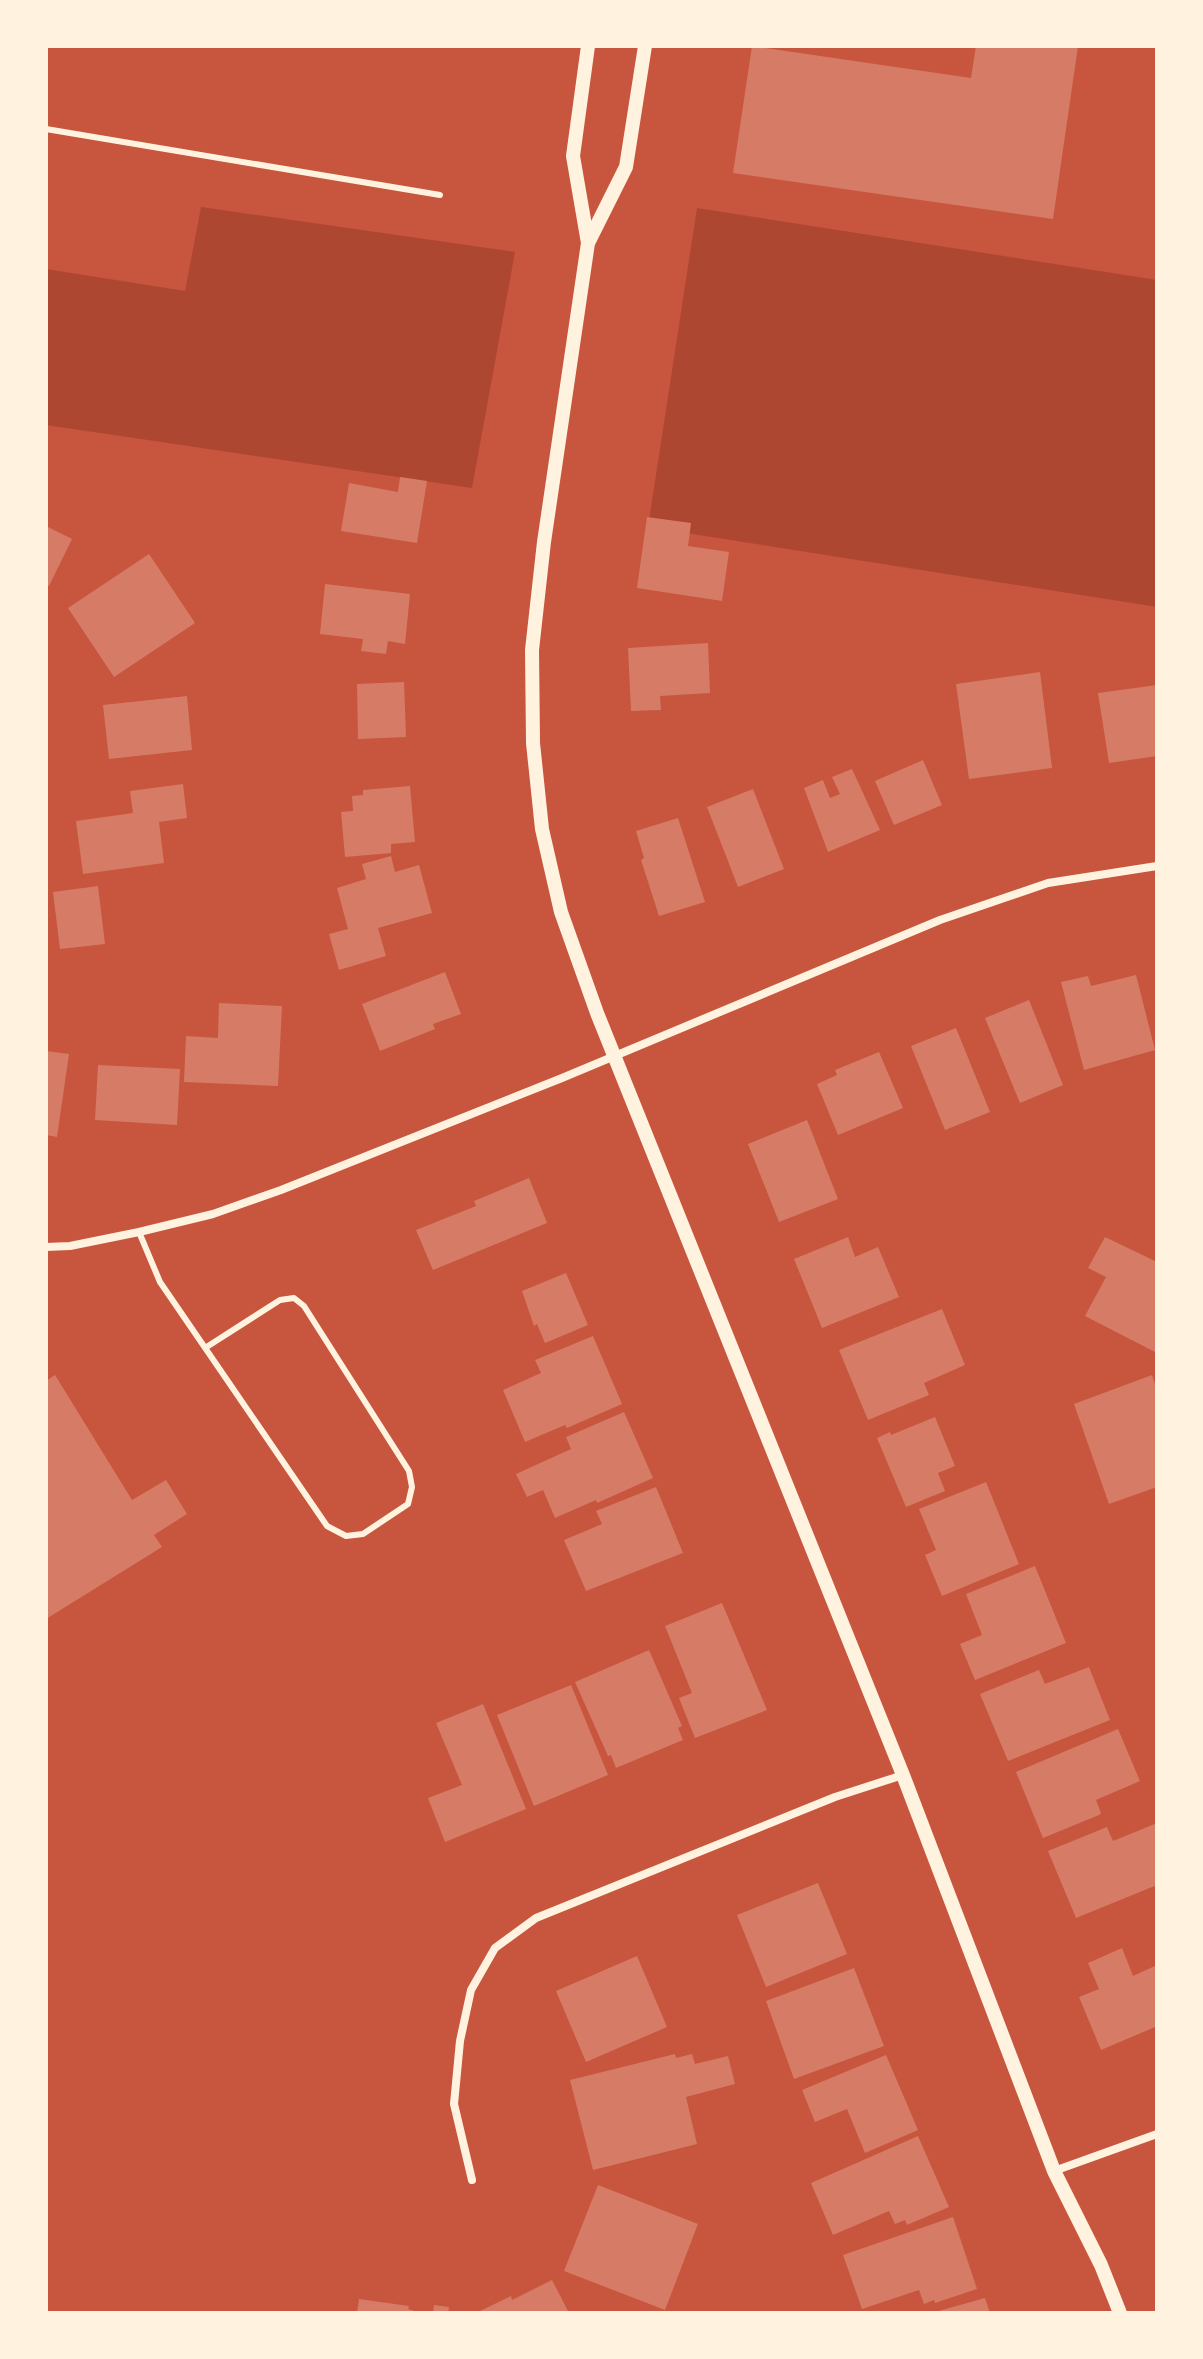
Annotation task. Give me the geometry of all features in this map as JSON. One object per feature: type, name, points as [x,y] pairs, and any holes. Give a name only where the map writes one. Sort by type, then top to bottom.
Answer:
[{"type":"street","points":[[588,46],[573,156],[588,243],[532,650],[533,743],[542,829],[561,912],[615,1057],[903,1775],[1054,2171],[1101,2265],[1120,2313]]},
{"type":"street","points":[[588,243],[626,167],[645,46]]},
{"type":"street","points":[[46,1247],[70,1246],[213,1214],[615,1057],[940,920],[1048,883],[1157,866]]},
{"type":"street","points":[[472,2180],[454,2104],[460,2041],[471,1990],[495,1948],[536,1918],[835,1797],[903,1775]]},
{"type":"street","points":[[1054,2171],[1157,2134]]},
{"type":"lane","points":[[46,129],[440,195]]},
{"type":"lane","points":[[139,1232],[160,1282],[205,1348],[327,1526],[346,1536],[363,1534],[408,1504],[412,1487],[409,1471],[304,1306],[294,1298],[280,1300],[205,1348]]},
{"type":"shaded area","points":[[201,207],[515,252],[472,488],[46,425],[46,269],[185,291]]},
{"type":"shaded area","points":[[697,208],[1157,280],[1157,607],[648,527]]},
{"type":"building","points":[[752,46],[971,78],[976,46],[1078,46],[1053,219],[733,173]]},
{"type":"building","points":[[400,477],[427,481],[417,543],[341,531],[349,483],[398,492]]},
{"type":"building","points":[[647,517],[691,523],[688,546],[729,552],[722,601],[637,588]]},
{"type":"building","points":[[46,526],[72,539],[49,586],[46,584]]},
{"type":"building","points":[[149,554],[195,623],[114,677],[68,608]]},
{"type":"building","points":[[325,584],[410,594],[405,644],[388,641],[386,654],[361,651],[363,639],[320,634]]},
{"type":"building","points":[[708,643],[710,693],[660,696],[661,710],[631,711],[628,648]]},
{"type":"building","points":[[1040,672],[1052,768],[969,779],[956,684]]},
{"type":"building","points":[[404,682],[406,737],[358,739],[357,684]]},
{"type":"building","points":[[1157,685],[1157,756],[1109,763],[1098,693]]},
{"type":"building","points":[[187,696],[192,750],[109,759],[103,705]]},
{"type":"building","points":[[923,760],[942,805],[894,825],[875,781]]},
{"type":"building","points":[[852,769],[880,830],[828,852],[804,788],[823,780],[830,798],[840,794],[832,777]]},
{"type":"building","points":[[183,784],[187,818],[159,822],[164,863],[83,874],[76,821],[133,813],[130,791]]},
{"type":"building","points":[[410,786],[415,842],[391,844],[391,853],[345,857],[341,812],[353,811],[352,796],[363,795],[363,790]]},
{"type":"building","points":[[753,789],[784,869],[738,887],[707,807]]},
{"type":"building","points":[[678,818],[705,902],[659,916],[641,860],[644,858],[636,831]]},
{"type":"building","points":[[391,856],[395,872],[419,865],[432,913],[378,928],[386,956],[339,970],[329,934],[348,929],[337,888],[366,879],[362,864]]},
{"type":"building","points":[[98,886],[105,944],[60,949],[53,892]]},
{"type":"building","points":[[445,972],[461,1014],[433,1024],[435,1029],[380,1051],[362,1004]]},
{"type":"building","points":[[1136,975],[1155,1050],[1084,1070],[1061,982],[1088,976],[1091,986]]},
{"type":"building","points":[[1029,1000],[1063,1085],[1020,1103],[985,1018]]},
{"type":"building","points":[[219,1003],[282,1006],[278,1086],[184,1082],[186,1036],[218,1038]]},
{"type":"building","points":[[956,1028],[990,1112],[945,1130],[911,1046]]},
{"type":"building","points":[[46,1051],[69,1054],[57,1137],[46,1135]]},
{"type":"building","points":[[879,1052],[903,1108],[838,1135],[817,1084],[837,1075],[835,1070]]},
{"type":"building","points":[[98,1065],[180,1069],[177,1125],[95,1120]]},
{"type":"building","points":[[807,1120],[838,1199],[779,1222],[748,1144]]},
{"type":"building","points":[[529,1178],[547,1223],[433,1270],[416,1230],[476,1206],[474,1201]]},
{"type":"building","points":[[848,1237],[855,1257],[878,1247],[899,1297],[822,1328],[794,1259]]},
{"type":"building","points":[[1105,1237],[1157,1262],[1157,1353],[1085,1316],[1106,1277],[1088,1268]]},
{"type":"building","points":[[566,1273],[588,1325],[545,1343],[537,1324],[534,1326],[522,1291]]},
{"type":"building","points":[[942,1309],[965,1365],[924,1383],[929,1395],[868,1420],[839,1350]]},
{"type":"building","points":[[593,1336],[622,1404],[525,1442],[503,1390],[541,1373],[535,1360]]},
{"type":"building","points":[[55,1375],[132,1500],[166,1480],[187,1514],[154,1535],[162,1547],[46,1619],[46,1381]]},
{"type":"building","points":[[1152,1375],[1157,1390],[1157,1487],[1109,1504],[1074,1404]]},
{"type":"building","points":[[624,1412],[653,1478],[555,1518],[543,1490],[527,1497],[516,1474],[571,1449],[566,1437]]},
{"type":"building","points":[[935,1417],[955,1466],[938,1473],[945,1491],[906,1507],[877,1438]]},
{"type":"building","points":[[986,1482],[1019,1564],[942,1596],[925,1555],[936,1550],[919,1509]]},
{"type":"building","points":[[656,1487],[683,1553],[586,1591],[564,1540],[602,1524],[596,1511]]},
{"type":"building","points":[[1035,1566],[1066,1643],[975,1680],[960,1644],[982,1635],[966,1594]]},
{"type":"building","points":[[722,1603],[767,1710],[695,1738],[679,1698],[692,1693],[665,1626]]},
{"type":"building","points":[[649,1650],[682,1726],[678,1728],[683,1740],[616,1768],[575,1682]]},
{"type":"building","points":[[1089,1667],[1110,1720],[1008,1761],[980,1694],[1039,1670],[1045,1684]]},
{"type":"building","points":[[571,1685],[608,1775],[534,1806],[497,1715]]},
{"type":"building","points":[[483,1704],[526,1809],[445,1842],[428,1798],[462,1785],[436,1723]]},
{"type":"building","points":[[1118,1729],[1140,1781],[1096,1800],[1099,1815],[1043,1838],[1016,1772]]},
{"type":"building","points":[[1157,1823],[1157,1885],[1076,1918],[1048,1851],[1107,1827],[1113,1841]]},
{"type":"building","points":[[818,1883],[847,1954],[766,1987],[737,1915]]},
{"type":"building","points":[[1122,1948],[1133,1976],[1157,1965],[1157,2032],[1155,2027],[1101,2050],[1079,1997],[1099,1989],[1088,1963]]},
{"type":"building","points":[[637,1956],[667,2027],[586,2062],[556,1991]]},
{"type":"building","points":[[854,1968],[884,2046],[794,2079],[766,2001]]},
{"type":"building","points":[[675,2054],[676,2058],[692,2054],[695,2064],[728,2056],[735,2084],[686,2097],[697,2144],[593,2170],[570,2080]]},
{"type":"building","points":[[886,2055],[918,2130],[865,2153],[847,2109],[815,2122],[802,2090]]},
{"type":"building","points":[[918,2136],[949,2207],[907,2225],[905,2220],[895,2224],[889,2211],[833,2235],[811,2183]]},
{"type":"building","points":[[598,2185],[698,2224],[665,2310],[564,2271]]},
{"type":"building","points":[[953,2217],[977,2289],[924,2304],[919,2290],[862,2309],[843,2255]]},
{"type":"building","points":[[552,2280],[569,2313],[476,2313],[511,2296],[512,2300]]},
{"type":"building","points":[[985,2298],[990,2313],[935,2313],[935,2312]]},
{"type":"building","points":[[359,2299],[409,2306],[408,2309],[421,2313],[357,2313]]},
{"type":"building","points":[[434,2305],[449,2307],[448,2313],[433,2313]]}]
